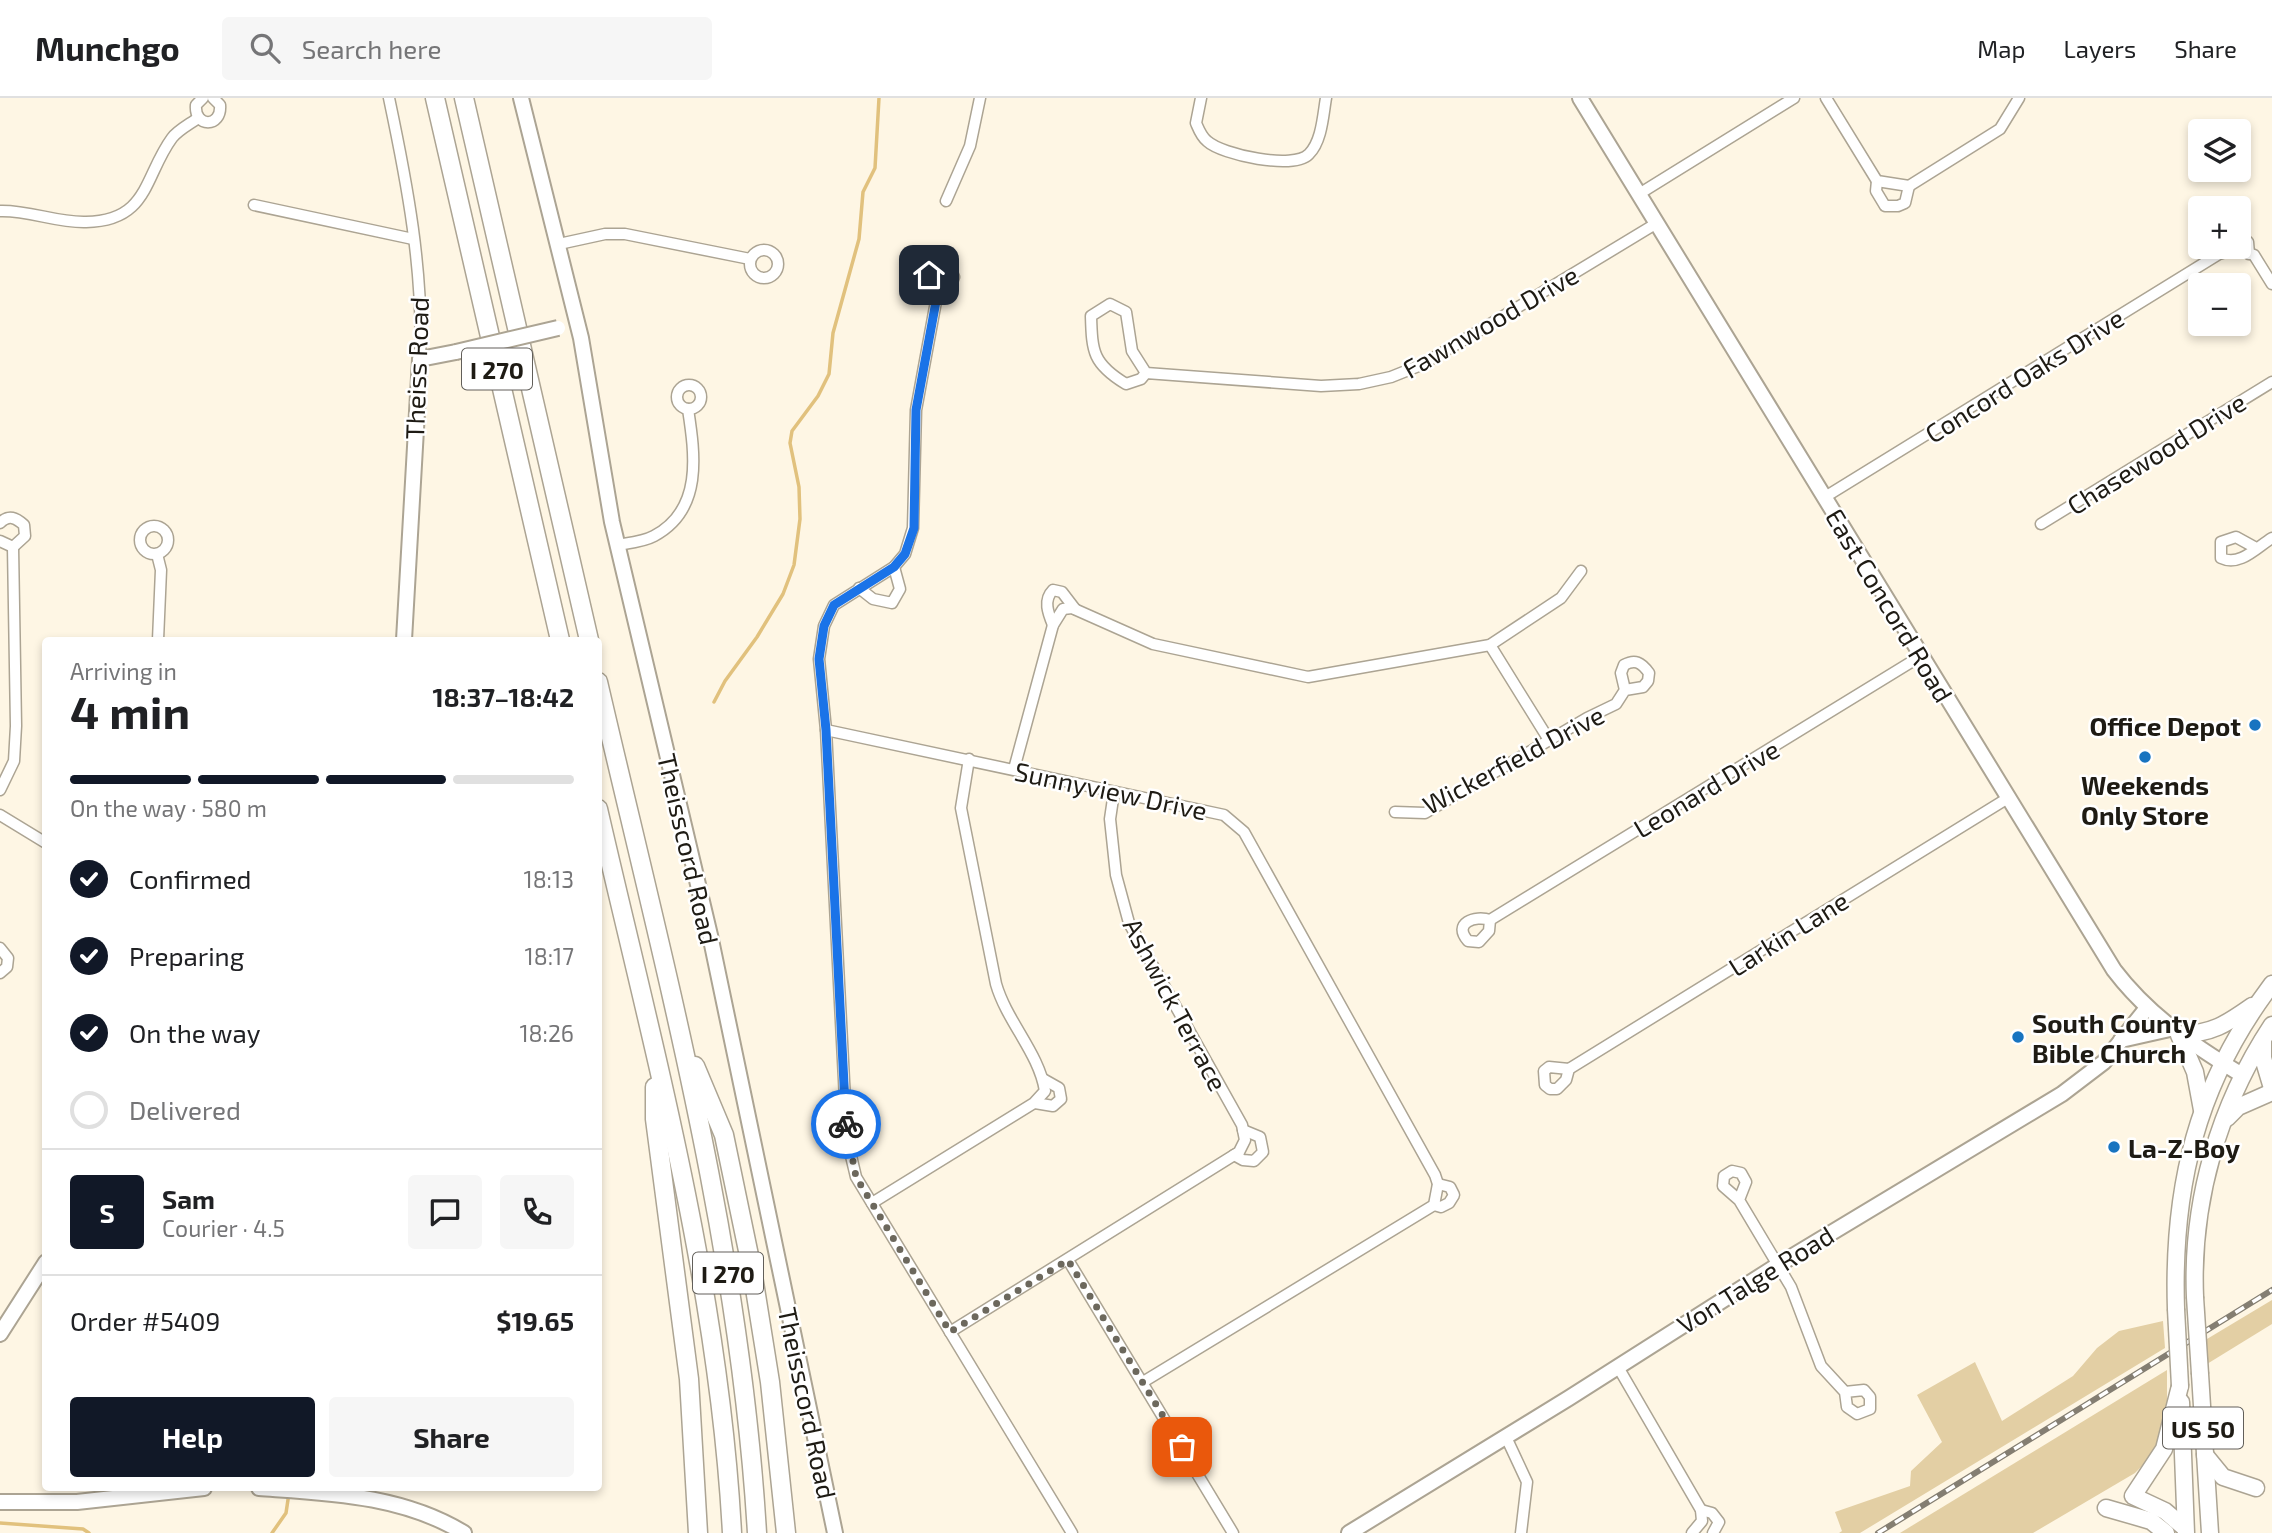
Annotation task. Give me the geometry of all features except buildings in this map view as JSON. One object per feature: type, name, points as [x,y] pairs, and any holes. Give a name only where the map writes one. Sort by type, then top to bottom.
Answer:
[{"type":"highway","name":"I 270","points":[[435,98],[559,637]]},
{"type":"highway","name":"I 270","points":[[464,98],[588,637]]},
{"type":"highway","name":"I 270","points":[[602,699],[712,1181],[730,1282],[746,1405],[757,1533]]},
{"type":"highway","name":"I 270","points":[[602,826],[654,1052],[705,1293],[720,1403],[732,1533]]},
{"type":"highway","points":[[676,1017],[724,1135],[770,1382],[786,1533]]},
{"type":"highway","points":[[654,1052],[655,1119],[689,1379],[698,1533]]},
{"type":"main road","name":"US 50","points":[[2185,1530],[2176,1309],[2178,1209],[2184,1173],[2202,1110],[2222,1063],[2257,1003],[2272,984]]},
{"type":"main road","points":[[2202,1110],[2195,1072],[2175,1032],[2206,1033],[2219,1029],[2257,1003]]},
{"type":"main road","name":"US 50","points":[[2210,1533],[2195,1297],[2196,1233],[2222,1122],[2242,1075],[2272,1025]]},
{"type":"main road","points":[[2222,1122],[2238,1107],[2272,1090],[2263,1058],[2263,1039]]},
{"type":"main road","points":[[2180,1386],[2164,1448],[2133,1496],[2165,1511],[2185,1530]]},
{"type":"main road","points":[[2205,1455],[2223,1477],[2256,1488]]},
{"type":"main road","points":[[2106,1508],[2151,1521],[2166,1533]]},
{"type":"street","points":[[198,118],[196,105],[203,98]]},
{"type":"street","points":[[198,118],[209,123],[219,117],[220,105],[213,98]]},
{"type":"street","name":"Theiss Road","points":[[389,98],[413,239],[420,299],[420,359],[404,637]]},
{"type":"street","points":[[420,359],[578,323],[521,98]]},
{"type":"street","points":[[946,201],[970,146],[980,98]]},
{"type":"street","points":[[1201,98],[1196,123],[1200,134],[1208,143],[1224,150],[1287,162],[1301,161],[1316,144],[1326,98]]},
{"type":"street","name":"East Concord Road","points":[[1580,98],[2114,970],[2147,1009],[2175,1032],[2242,1075]]},
{"type":"street","points":[[1639,194],[1794,98]]},
{"type":"street","points":[[1826,98],[1877,181],[1876,191],[1885,206],[1905,203],[1909,186]]},
{"type":"street","points":[[1877,181],[1909,186],[2000,129],[2019,98]]},
{"type":"street","points":[[0,211],[83,223],[104,221],[129,209],[144,196],[174,136],[198,118]]},
{"type":"street","points":[[254,205],[413,239]]},
{"type":"street","name":"Fawnwood Drive","points":[[1146,373],[1321,386],[1359,384],[1391,377],[1421,365],[1657,223]]},
{"type":"street","points":[[559,244],[605,234],[625,233],[750,259]]},
{"type":"street","points":[[2251,254],[2272,284]]},
{"type":"street","name":"Concord Oaks Drive","points":[[1825,497],[2209,259]]},
{"type":"street","points":[[937,296],[916,410],[914,528],[905,554],[894,567],[834,605],[824,626],[819,659],[826,730],[847,1139],[856,1177],[1072,1533]]},
{"type":"street","name":"Fawnwood Drive","points":[[1110,304],[1126,312],[1132,351],[1146,373],[1142,379],[1126,384],[1109,374],[1093,353],[1091,316],[1110,304]]},
{"type":"street","name":"Theisscord Road","points":[[578,323],[617,545],[710,935],[835,1533]]},
{"type":"street","name":"Chasewood Drive","points":[[2041,524],[2272,382]]},
{"type":"street","points":[[617,545],[651,538],[678,516],[685,504],[695,474],[688,409]]},
{"type":"street","points":[[0,523],[11,517],[24,525],[23,541],[13,547]]},
{"type":"street","points":[[2256,548],[2272,538]]},
{"type":"street","points":[[0,541],[13,547]]},
{"type":"street","points":[[0,790],[14,761],[16,726],[13,547]]},
{"type":"street","points":[[157,554],[161,570],[158,637]]},
{"type":"street","points":[[859,588],[873,599],[892,603],[900,589],[894,567]]},
{"type":"street","points":[[1053,625],[1046,607],[1048,595],[1053,590],[1062,592],[1076,609],[1153,644],[1308,677],[1490,645],[1561,598],[1581,571]]},
{"type":"street","points":[[1014,769],[1053,625],[1063,610],[1076,609]]},
{"type":"street","points":[[1490,645],[1549,740]]},
{"type":"street","name":"Leonard Drive","points":[[1490,920],[1921,656]]},
{"type":"street","name":"Wickerfield Drive","points":[[1395,811],[1425,813],[1616,704],[1625,690]]},
{"type":"street","name":"Sunnyview Drive","points":[[826,730],[1224,815],[1244,832],[1438,1184],[1450,1187],[1454,1195],[1450,1203],[1441,1207],[1434,1205],[1143,1382]]},
{"type":"street","points":[[872,1203],[1035,1103],[1045,1091],[1043,1079],[1000,999],[996,984],[961,808],[969,759]]},
{"type":"street","name":"Ashwick Terrace","points":[[950,1332],[1234,1155],[1243,1160],[1254,1161],[1263,1152],[1260,1137],[1243,1130],[1129,922],[1115,864],[1110,819],[1114,792]]},
{"type":"street","name":"Larkin Lane","points":[[1569,1069],[2008,798]]},
{"type":"street","points":[[0,815],[42,841]]},
{"type":"street","points":[[0,948],[8,958],[7,967],[0,973]]},
{"type":"street","name":"Von Talge Road","points":[[1349,1533],[1777,1265],[2062,1094],[2094,1071],[2147,1009]]},
{"type":"street","points":[[2121,1040],[2175,1032]]},
{"type":"street","points":[[1035,1103],[1052,1106],[1061,1099],[1059,1088],[1043,1079]]},
{"type":"street","points":[[1234,1155],[1245,1140],[1243,1130]]},
{"type":"street","points":[[1434,1205],[1438,1184]]},
{"type":"street","points":[[1739,1200],[1797,1301],[1821,1366],[1845,1392]]},
{"type":"street","points":[[1068,1260],[1233,1533]]},
{"type":"street","points":[[0,1334],[42,1268]]},
{"type":"street","points":[[1618,1367],[1701,1510],[1702,1521],[1695,1533]]},
{"type":"street","points":[[1506,1437],[1527,1482],[1521,1533]]},
{"type":"street","points":[[0,1502],[77,1502],[177,1491]]},
{"type":"street","points":[[306,1491],[372,1493],[464,1533]]},
{"type":"street","points":[[1701,1510],[1712,1513],[1719,1522],[1713,1533]]},
{"type":"shaded area","points":[[2272,1300],[2272,1324],[2207,1364],[2207,1339]]},
{"type":"shaded area","points":[[2163,1321],[2165,1348],[1860,1533],[1839,1533],[1842,1531],[1835,1512],[1910,1486],[1911,1471],[1942,1442],[1917,1395],[1975,1362],[2002,1421],[2073,1376],[2097,1348],[2119,1331]]},
{"type":"shaded area","points":[[2167,1370],[2167,1423],[2159,1449],[2135,1473],[2033,1533],[1900,1533]]},
{"type":"waterway","points":[[714,702],[783,594],[794,565],[800,519],[799,487],[790,443],[792,431],[818,396],[829,374],[833,333],[859,239],[863,192],[875,168],[879,98]]},
{"type":"waterway","points":[[272,1533],[286,1513],[289,1493]]},
{"type":"waterway","points":[[0,1523],[83,1529],[89,1533]]},
{"type":"railway","points":[[1878,1533],[2272,1290]]},
{"type":"way so far","points":[[846,1124],[851,1162],[856,1177],[950,1332],[1068,1260],[1182,1447]]},
{"type":"place","name":"Office Depot","points":[[2255,725]]},
{"type":"place","name":"Weekends Only Store","points":[[2145,757]]},
{"type":"place","name":"South County Bible Church","points":[[2018,1037]]},
{"type":"place","name":"La-Z-Boy","points":[[2114,1147]]},
{"type":"route","points":[[846,1124],[826,730],[819,659],[824,626],[834,605],[894,567],[905,554],[914,528],[913,459],[916,410],[937,296],[928,281],[929,275]]}]
